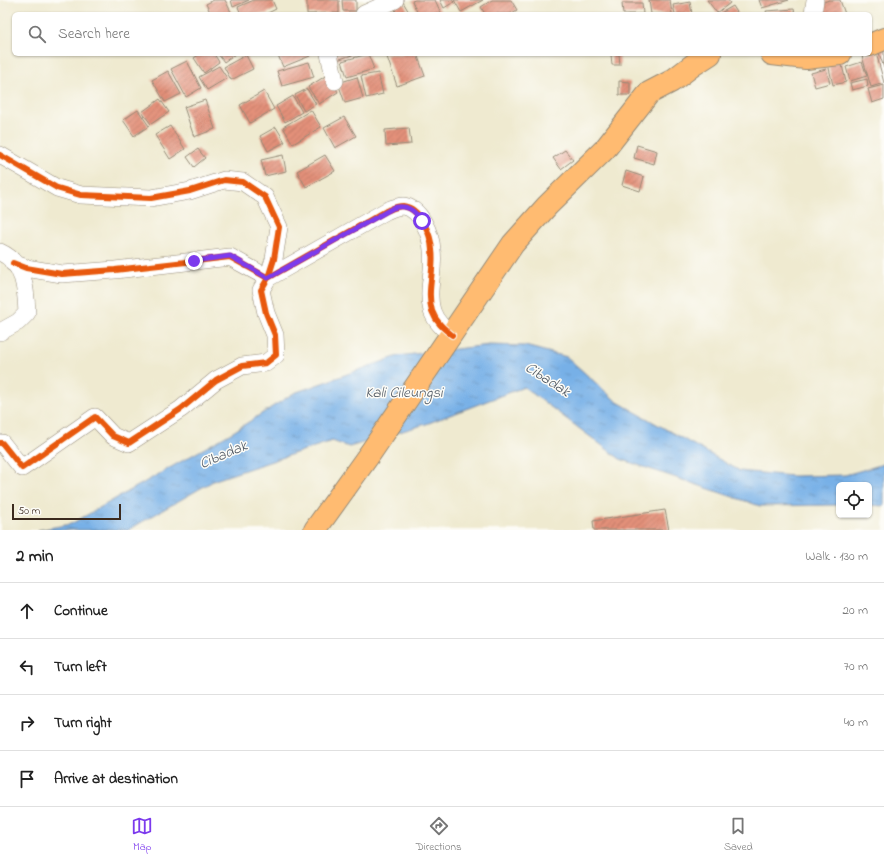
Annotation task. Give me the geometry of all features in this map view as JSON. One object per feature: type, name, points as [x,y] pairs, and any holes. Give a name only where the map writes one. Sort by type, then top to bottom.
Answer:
[{"type":"main road","points":[[872,44],[884,39]]},
{"type":"main road","points":[[314,530],[371,452],[514,244],[547,206],[605,149],[649,94],[672,81],[707,56]]},
{"type":"street","points":[[368,12],[395,0]]},
{"type":"street","points":[[814,12],[815,0]]},
{"type":"street","points":[[329,56],[335,81]]},
{"type":"street","points":[[0,155],[57,188],[81,195],[151,198],[190,191],[224,180],[243,182],[265,197],[278,226],[274,259],[268,278],[261,290],[266,313],[275,335],[276,355],[266,363],[242,366],[216,380],[181,409],[129,443],[113,436],[95,417],[22,468],[2,443],[0,443]]},
{"type":"street","points":[[268,278],[386,211],[404,206],[417,214],[422,221],[430,241],[433,252],[429,293],[433,312],[448,340]]},
{"type":"street","points":[[0,252],[5,254],[20,270],[26,288],[27,313],[18,322],[0,332]]},
{"type":"street","points":[[13,263],[26,268],[62,274],[115,270],[230,256],[268,278]]},
{"type":"water","name":"Kali Cileungsi","points":[[489,345],[525,346],[567,357],[616,401],[740,471],[793,476],[845,475],[884,464],[884,506],[872,505],[872,482],[836,482],[836,505],[760,506],[620,459],[524,387],[426,424],[349,447],[332,441],[215,480],[128,530],[38,530],[71,524],[233,432],[294,393],[398,356]]},
{"type":"building","points":[[214,0],[225,0],[231,12],[210,12],[206,4]]},
{"type":"building","points":[[231,0],[249,0],[233,7]]},
{"type":"building","points":[[254,0],[272,0],[276,9],[270,12],[240,12],[238,7]]},
{"type":"building","points":[[307,0],[339,0],[339,12],[307,12]]},
{"type":"building","points":[[342,0],[356,0],[356,11],[343,11]]},
{"type":"building","points":[[435,0],[441,12],[417,12],[412,1]]},
{"type":"building","points":[[440,0],[452,0],[454,2],[444,8]]},
{"type":"building","points":[[454,0],[483,0],[461,12]]},
{"type":"building","points":[[492,0],[511,0],[517,10],[514,12],[484,12],[481,7]]},
{"type":"building","points":[[649,0],[670,0],[672,12],[651,12]]},
{"type":"building","points":[[707,0],[728,0],[730,3],[716,12]]},
{"type":"building","points":[[759,0],[789,0],[762,8]]},
{"type":"building","points":[[829,0],[840,0],[844,12],[816,12],[814,6]]},
{"type":"building","points":[[403,2],[409,12],[396,12],[394,7]]},
{"type":"building","points":[[690,2],[692,12],[675,12],[673,5]]},
{"type":"building","points":[[622,3],[642,3],[643,12],[623,12]]},
{"type":"building","points":[[733,6],[737,12],[722,12]]},
{"type":"building","points":[[794,9],[795,12],[766,12]]},
{"type":"building","points":[[884,48],[884,68],[878,50]]},
{"type":"building","points":[[876,52],[884,83],[871,87],[862,56],[872,56],[872,53]]},
{"type":"building","points":[[197,56],[215,56],[219,62],[204,73],[194,58]]},
{"type":"building","points":[[220,56],[232,56],[224,62]]},
{"type":"building","points":[[246,56],[253,69],[231,80],[224,67]]},
{"type":"building","points":[[278,56],[310,56],[283,67]]},
{"type":"building","points":[[336,56],[349,56],[337,60]]},
{"type":"building","points":[[361,56],[369,56],[374,69],[347,77],[342,61]]},
{"type":"building","points":[[387,56],[418,56],[425,76],[397,86]]},
{"type":"building","points":[[611,56],[619,56],[620,65],[612,65]]},
{"type":"building","points":[[187,61],[201,88],[186,97],[171,69]]},
{"type":"building","points":[[841,61],[846,82],[833,85],[828,64]]},
{"type":"building","points":[[309,62],[314,77],[282,86],[277,71]]},
{"type":"building","points":[[862,62],[867,76],[850,81],[846,67]]},
{"type":"building","points":[[219,66],[227,78],[207,90],[199,77]]},
{"type":"building","points":[[826,69],[830,83],[815,87],[811,73]]},
{"type":"building","points":[[168,71],[181,94],[165,102],[152,80]]},
{"type":"building","points":[[378,73],[383,94],[366,98],[361,76]]},
{"type":"building","points":[[327,75],[338,92],[319,104],[308,87]]},
{"type":"building","points":[[357,77],[363,98],[345,103],[338,83]]},
{"type":"building","points":[[867,79],[868,86],[852,90],[850,83]]},
{"type":"building","points":[[619,81],[630,82],[630,95],[619,95]]},
{"type":"building","points":[[884,85],[884,99],[872,103],[868,89]]},
{"type":"building","points":[[307,89],[316,104],[304,111],[295,95]]},
{"type":"building","points":[[264,91],[274,109],[250,123],[240,105]]},
{"type":"building","points":[[293,96],[302,112],[285,122],[276,106]]},
{"type":"building","points":[[160,99],[169,112],[151,124],[142,112]]},
{"type":"building","points":[[205,100],[215,129],[194,137],[184,107]]},
{"type":"building","points":[[138,110],[149,126],[134,136],[123,120]]},
{"type":"building","points":[[311,110],[321,127],[293,144],[283,127]]},
{"type":"building","points":[[344,117],[356,136],[335,148],[324,128]]},
{"type":"building","points":[[170,126],[185,149],[170,159],[155,135]]},
{"type":"building","points":[[276,127],[285,142],[268,151],[260,136]]},
{"type":"building","points":[[409,128],[411,144],[386,146],[385,130]]},
{"type":"building","points":[[637,145],[657,151],[654,164],[634,158]]},
{"type":"building","points":[[198,149],[205,158],[194,167],[187,157]]},
{"type":"building","points":[[565,150],[573,160],[561,169],[553,158]]},
{"type":"building","points":[[283,155],[286,171],[265,176],[261,160]]},
{"type":"building","points":[[325,155],[335,171],[306,187],[297,171]]},
{"type":"building","points":[[626,171],[644,177],[640,191],[622,185]]},
{"type":"building","points":[[665,510],[669,530],[594,530],[593,521]]},
{"type":"cycle path","points":[[0,155],[57,188],[81,195],[151,198],[190,191],[224,180],[243,182],[265,197],[279,227],[274,259],[268,278],[230,257],[115,270],[62,274],[26,268],[13,263]]},
{"type":"cycle path","points":[[0,443],[2,443],[22,468],[95,417],[113,436],[129,443],[181,409],[216,380],[242,366],[266,363],[276,355],[275,335],[266,313],[261,290],[268,278],[386,211],[399,206],[409,208],[415,212],[424,223],[430,237],[433,258],[430,303],[432,311],[440,324],[452,335]]},
{"type":"route","points":[[194,261],[230,256],[268,278],[386,211],[398,206],[410,208],[422,221]]},
{"type":"water label","name":"Cibadak","points":[[548,379]]},
{"type":"water label","name":"Cibadak","points":[[223,454]]}]
